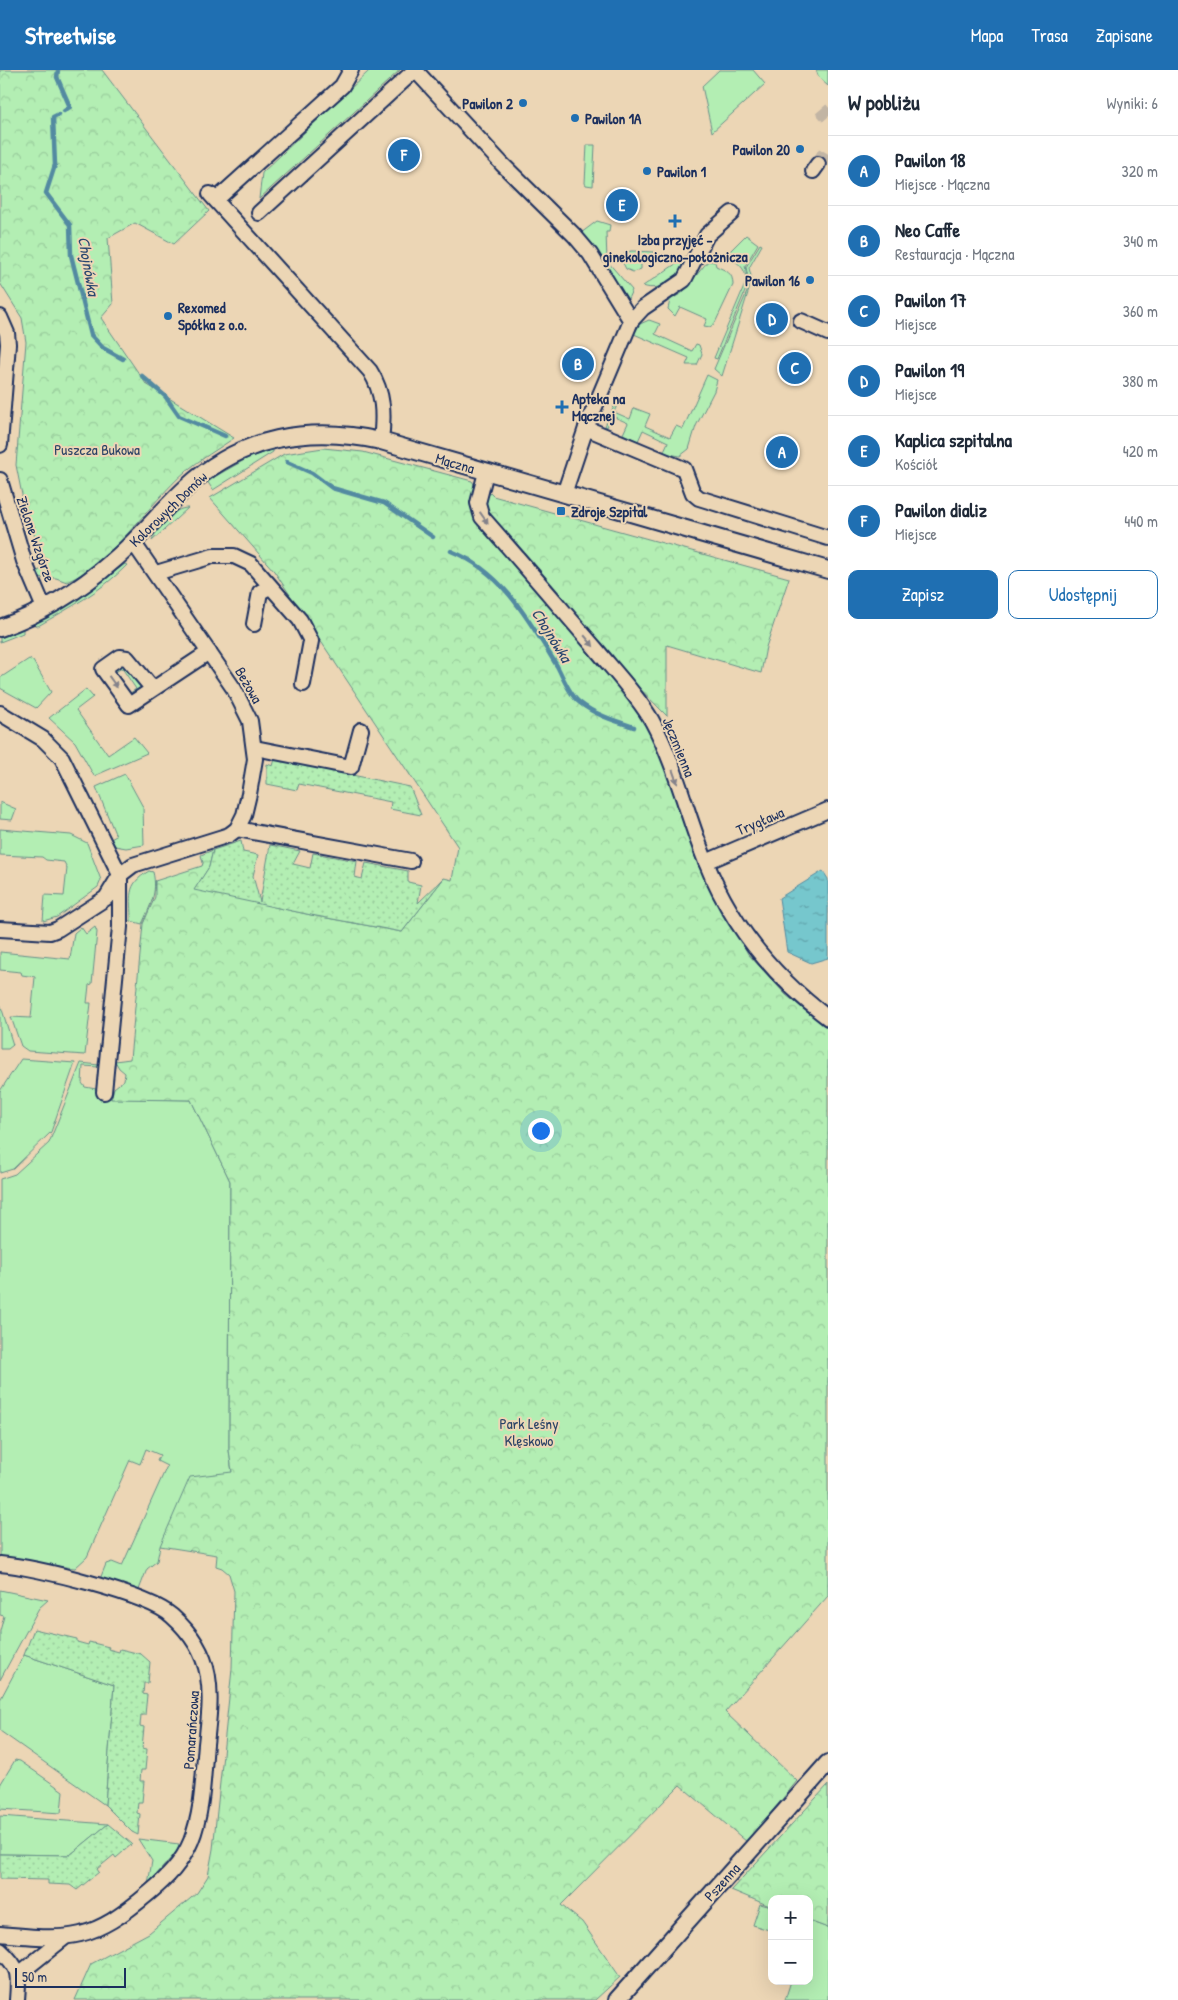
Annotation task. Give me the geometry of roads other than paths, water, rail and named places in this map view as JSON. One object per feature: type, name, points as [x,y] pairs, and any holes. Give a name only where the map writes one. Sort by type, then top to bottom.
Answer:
[{"type":"street","points":[[351,70],[342,86],[213,197],[370,370],[381,393],[383,412],[381,441]]},
{"type":"street","points":[[259,213],[415,70],[502,164],[574,235],[590,254],[631,321]]},
{"type":"street","points":[[564,494],[586,428],[631,321],[643,308],[684,280],[707,235],[732,213]]},
{"type":"street","points":[[0,317],[8,344],[0,445]]},
{"type":"street","points":[[801,321],[828,333]]},
{"type":"street","points":[[586,428],[684,469],[691,498],[699,498],[828,538]]},
{"type":"street","name":"Kolorowych Domów","points":[[0,628],[44,608],[83,584],[133,542],[187,487],[207,471],[240,451],[270,441],[313,433],[349,435],[381,441]]},
{"type":"street","name":"Mączna","points":[[381,441],[828,570]]},
{"type":"street","name":"Jęczmienna","points":[[486,472],[478,503],[482,517],[628,688],[651,720],[662,743],[706,862],[732,917],[747,938],[790,986],[828,1018]]},
{"type":"street","name":"Zielone Wzgórze","points":[[0,480],[24,562],[44,608]]},
{"type":"street","name":"Beżowa","points":[[133,542],[156,573],[243,704],[250,721],[255,748],[249,794],[244,815],[236,829]]},
{"type":"street","points":[[156,573],[214,556],[234,556],[252,564],[300,620],[311,641],[303,684]]},
{"type":"street","points":[[254,624],[260,592],[270,586]]},
{"type":"street","points":[[152,688],[209,652]]},
{"type":"street","points":[[0,714],[43,739],[62,758],[120,875],[120,927],[104,1092]]},
{"type":"street","points":[[255,748],[351,767],[361,730]]},
{"type":"street","name":"Trygława","points":[[706,862],[828,810]]},
{"type":"street","points":[[0,929],[50,932],[58,929],[106,898],[120,875],[133,865],[229,835],[236,829],[412,861]]},
{"type":"street","name":"Pomarańczowa","points":[[0,1564],[30,1568],[95,1585],[159,1608],[172,1616],[197,1648],[208,1673],[210,1696],[202,1792],[192,1840],[184,1856],[159,1884],[114,1922],[95,1931],[64,1938],[0,1934]]},
{"type":"street","name":"Pszenna","points":[[617,2000],[828,1763]]},
{"type":"street","name":"Pomarańczowa","points":[[19,1974],[64,1938]]},
{"type":"street","points":[[0,1950],[14,1964],[19,1974],[17,2000]]},
{"type":"water","points":[[823,871],[828,879],[828,958],[811,963],[787,952],[779,898]]},
{"type":"waterway","name":"Chojnówka","points":[[58,70],[57,77],[70,107],[64,111]]},
{"type":"waterway","name":"Chojnówka","points":[[59,114],[53,117],[55,165],[46,193],[70,225],[71,255],[91,335],[103,348],[123,359]]},
{"type":"waterway","name":"Chojnówka","points":[[142,376],[165,396],[179,416],[225,436]]},
{"type":"waterway","name":"Chojnówka","points":[[287,462],[312,473],[332,488],[384,503],[433,537]]},
{"type":"waterway","name":"Chojnówka","points":[[451,551],[485,571],[513,599],[536,631],[575,699],[598,714],[634,727]]},
{"type":"tunnel","points":[[821,109],[828,117]]},
{"type":"tunnel","points":[[818,164],[828,147]]},
{"type":"place","name":"Pawilon 2","points":[[523,103]]},
{"type":"place","name":"Pawilon 1A","points":[[575,118]]},
{"type":"place","name":"Pawilon 20","points":[[800,149]]},
{"type":"place","name":"Pawilon dializ","points":[[404,155]]},
{"type":"place","name":"Pawilon 1","points":[[647,171]]},
{"type":"place","name":"Kaplica szpitalna","points":[[622,205]]},
{"type":"place","name":"Izba przyjęć - ginekologiczno-położnicza","points":[[675,221]]},
{"type":"place","name":"Pawilon 16","points":[[810,280]]},
{"type":"place","name":"Rexomed Spółka z o.o.","points":[[168,316]]},
{"type":"place","name":"Pawilon 19","points":[[772,319]]},
{"type":"place","name":"Neo Caffe","points":[[578,364]]},
{"type":"place","name":"Pawilon 17","points":[[795,368]]},
{"type":"place","name":"Apteka na Mącznej","points":[[562,407]]},
{"type":"place","name":"Pawilon 18","points":[[782,452]]},
{"type":"place","name":"Zdroje Szpital","points":[[561,511]]},
{"type":"park label","name":"Puszcza Bukowa","points":[[97,449]]},
{"type":"park label","name":"Park Leśny Klęskowo","points":[[529,1432]]}]
